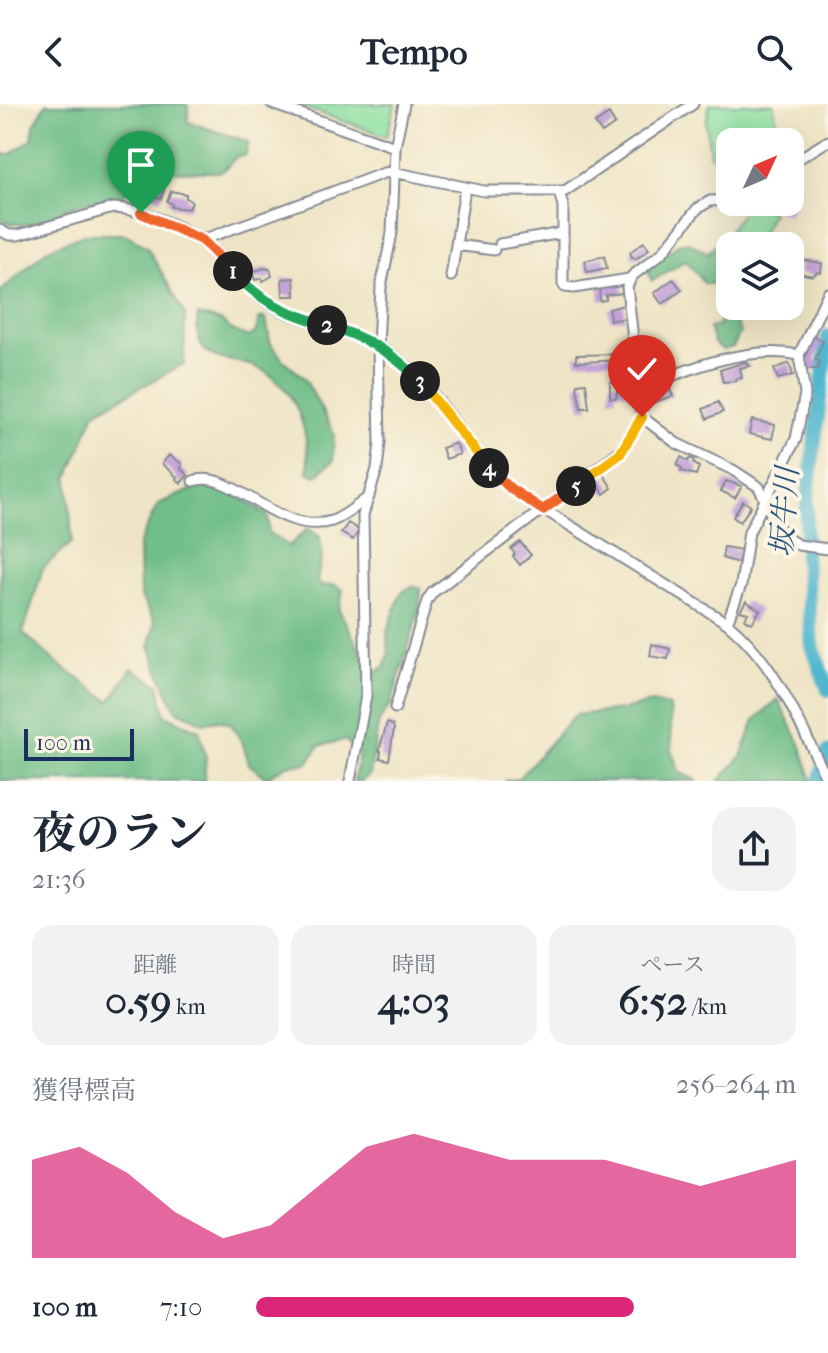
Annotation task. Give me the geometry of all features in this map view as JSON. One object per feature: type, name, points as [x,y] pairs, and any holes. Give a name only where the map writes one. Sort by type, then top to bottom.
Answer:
[{"type":"street","points":[[272,104],[395,147]]},
{"type":"street","points":[[350,781],[366,696],[363,515],[380,443],[378,345],[381,287],[392,233],[395,147],[404,104]]},
{"type":"street","points":[[202,240],[338,188],[393,172],[465,189],[559,192],[571,189],[693,104]]},
{"type":"street","points":[[804,156],[828,141]]},
{"type":"street","points":[[451,276],[465,189]]},
{"type":"street","points":[[559,192],[563,206],[562,279],[565,287],[629,279],[669,246],[697,209],[716,201]]},
{"type":"street","points":[[0,230],[9,235],[18,235],[113,208],[127,208],[202,240],[263,299],[282,310],[378,345],[401,361],[421,381],[495,475],[511,489],[727,623],[747,640],[771,671],[828,781]]},
{"type":"street","points":[[456,245],[497,247],[562,233]]},
{"type":"street","points":[[395,708],[432,593],[620,454],[642,417],[627,287],[629,279]]},
{"type":"street","points":[[727,623],[741,585],[749,532],[796,439],[804,404],[799,355],[828,293]]},
{"type":"street","points":[[637,390],[734,356],[767,352],[799,355]]},
{"type":"street","points":[[642,417],[688,450],[749,479],[759,487],[775,523],[790,540],[798,545],[828,549]]},
{"type":"street","points":[[193,481],[204,477],[224,483],[277,513],[316,523],[340,518],[369,497]]},
{"type":"green space","points":[[46,104],[185,104],[188,105],[188,122],[249,142],[245,156],[237,156],[218,172],[169,171],[145,161],[121,199],[81,203],[29,224],[10,223],[0,218],[0,155],[11,154],[32,139],[34,125]]},
{"type":"green space","points":[[294,104],[395,104],[387,136]]},
{"type":"green space","points":[[710,104],[773,104],[778,128],[716,128],[716,157],[710,156],[706,122]]},
{"type":"green space","points":[[740,216],[770,216],[762,232],[732,232],[730,229]]},
{"type":"green space","points":[[84,234],[125,234],[147,247],[185,314],[184,364],[95,412],[68,478],[72,542],[43,568],[23,633],[58,664],[110,701],[132,668],[159,685],[165,715],[199,730],[206,757],[204,781],[0,781],[0,292],[46,250]]},
{"type":"green space","points":[[689,242],[708,253],[716,244],[716,284],[705,284],[686,260],[652,281],[647,270],[678,244]]},
{"type":"green space","points":[[198,315],[221,321],[248,337],[255,333],[260,318],[266,318],[270,342],[283,360],[305,379],[334,433],[333,461],[315,476],[308,472],[307,444],[295,404],[267,373],[208,353],[197,333]]},
{"type":"green space","points":[[719,320],[735,320],[740,333],[733,347],[723,350],[714,343],[709,328],[719,325]]},
{"type":"green space","points":[[205,484],[229,492],[268,516],[269,533],[289,546],[308,528],[320,537],[322,556],[317,580],[321,586],[335,585],[343,590],[339,610],[373,675],[384,667],[389,654],[387,632],[401,593],[413,586],[421,589],[419,611],[391,704],[379,721],[370,774],[362,781],[354,781],[359,753],[345,740],[319,746],[308,763],[287,765],[266,778],[249,764],[243,744],[231,724],[218,720],[203,723],[176,710],[150,645],[155,622],[140,595],[139,543],[158,504]]},
{"type":"green space","points":[[778,699],[800,744],[812,781],[719,781],[741,757],[755,720]]},
{"type":"green space","points":[[651,703],[670,706],[672,753],[680,773],[698,781],[504,781],[518,779],[575,715],[623,710]]},
{"type":"building","points":[[609,114],[615,124],[602,133],[595,123]]},
{"type":"building","points":[[142,173],[152,175],[145,193],[135,188]]},
{"type":"building","points":[[154,179],[166,184],[161,199],[149,194],[157,186],[152,184]]},
{"type":"building","points":[[171,191],[186,194],[192,202],[189,209],[171,207],[172,204],[167,201]]},
{"type":"building","points":[[644,242],[649,249],[636,259],[632,257],[630,252]]},
{"type":"building","points":[[604,256],[607,268],[587,272],[585,261]]},
{"type":"building","points":[[804,260],[822,263],[821,273],[813,276],[804,274]]},
{"type":"building","points":[[270,269],[272,276],[263,281],[262,278],[255,280],[252,272]]},
{"type":"building","points":[[294,278],[295,296],[283,296],[282,279]]},
{"type":"building","points":[[673,279],[682,290],[662,304],[654,293]]},
{"type":"building","points":[[622,282],[623,293],[606,295],[606,300],[600,301],[599,288]]},
{"type":"building","points":[[624,305],[625,319],[610,320],[609,309]]},
{"type":"building","points":[[813,336],[823,341],[815,360],[819,361],[818,369],[805,369],[804,360]]},
{"type":"building","points":[[626,354],[627,360],[576,362],[576,355]]},
{"type":"building","points":[[745,362],[750,366],[740,368],[742,378],[723,382],[720,370]]},
{"type":"building","points":[[789,363],[793,375],[778,379],[774,369]]},
{"type":"building","points":[[610,382],[630,383],[629,392],[617,392],[616,398],[610,398]]},
{"type":"building","points":[[586,383],[589,408],[581,408],[577,387]]},
{"type":"building","points":[[667,384],[673,396],[655,402],[651,391]]},
{"type":"building","points":[[718,402],[723,412],[707,419],[703,409]]},
{"type":"building","points":[[752,420],[775,425],[772,439],[749,434]]},
{"type":"building","points":[[456,443],[460,454],[446,459],[442,448]]},
{"type":"building","points":[[169,455],[182,464],[181,469],[188,475],[181,483],[162,464]]},
{"type":"building","points":[[681,457],[694,460],[693,463],[699,467],[696,475],[681,471],[682,468],[677,465]]},
{"type":"building","points":[[603,474],[612,488],[604,494],[594,479]]},
{"type":"building","points":[[726,481],[742,486],[735,498],[721,491]]},
{"type":"building","points":[[743,501],[751,506],[740,522],[733,517]]},
{"type":"building","points":[[348,523],[359,530],[353,540],[341,533]]},
{"type":"building","points":[[520,542],[531,555],[520,565],[511,549]]},
{"type":"building","points":[[724,547],[742,550],[738,563],[722,558]]},
{"type":"building","points":[[746,601],[760,610],[752,623],[745,619],[748,613],[740,611]]},
{"type":"building","points":[[652,644],[670,649],[668,659],[650,656]]},
{"type":"building","points":[[387,723],[394,729],[389,760],[380,758],[379,751]]},
{"type":"waterway","name":"坂牛川","points":[[828,336],[807,503],[805,555],[812,646],[828,690]]},
{"type":"waterway","name":"坂牛川","points":[[819,781],[828,752]]},
{"type":"route","points":[[141,213],[202,240],[248,287],[282,310],[356,335],[395,356],[421,381],[495,475],[525,500],[543,510],[620,454],[642,417]]}]
